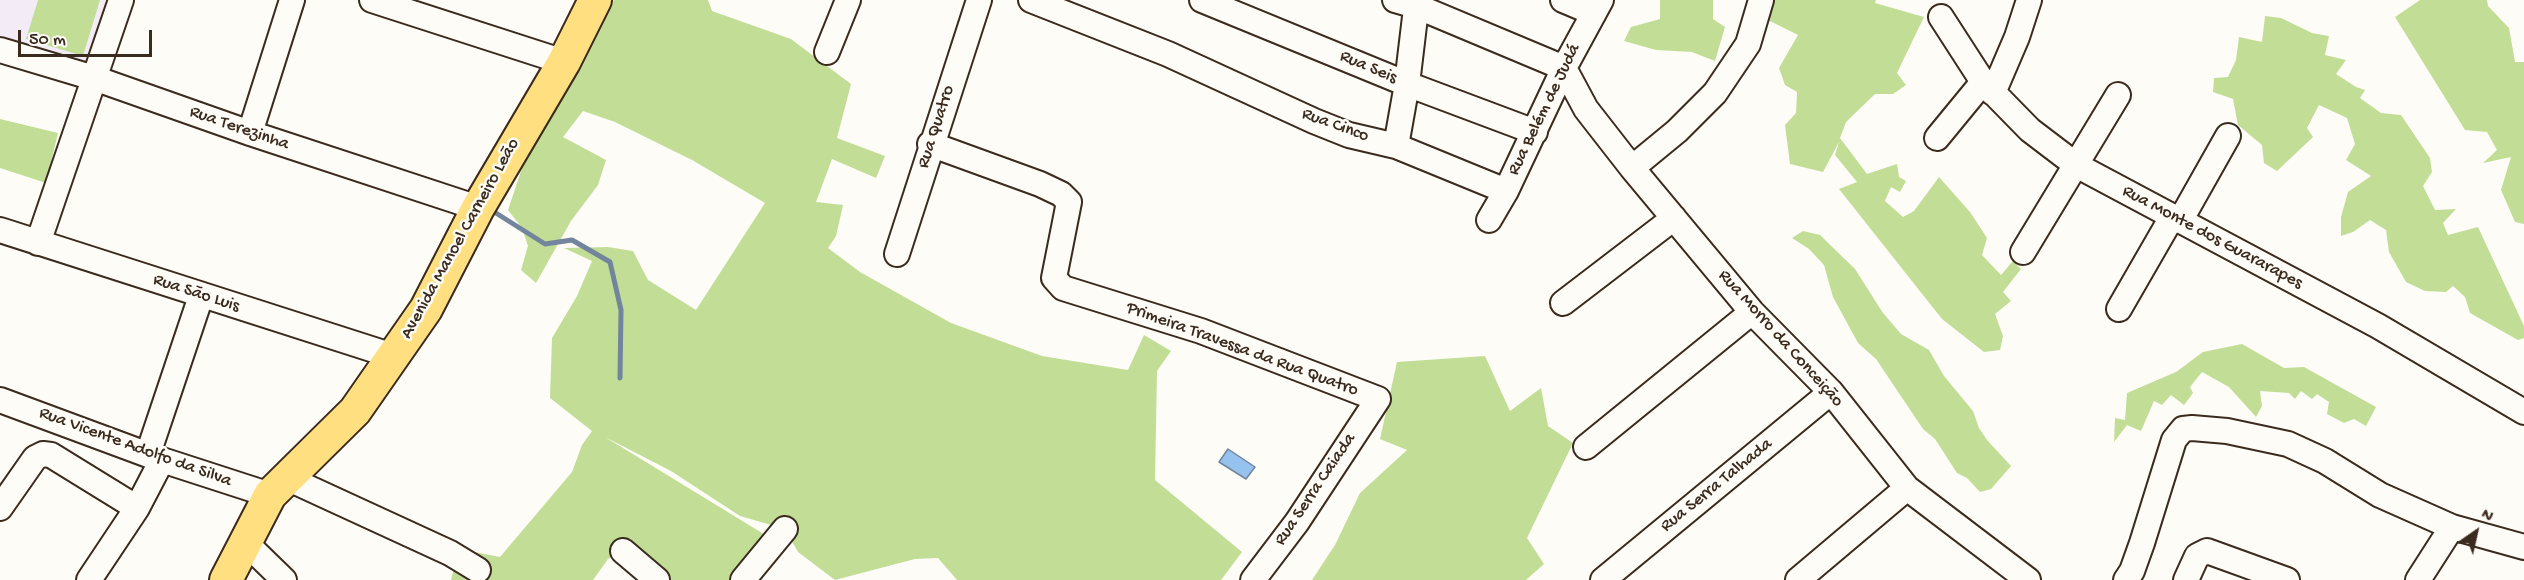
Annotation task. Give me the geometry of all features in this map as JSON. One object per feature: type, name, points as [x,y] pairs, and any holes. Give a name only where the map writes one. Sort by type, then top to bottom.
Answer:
[{"type":"main road","name":"Avenida Manoel Carneiro Leão","points":[[226,580],[279,486],[355,411],[426,309],[478,208],[564,62],[595,0]]},
{"type":"street","points":[[38,243],[121,0]]},
{"type":"street","points":[[250,133],[292,0]]},
{"type":"street","points":[[372,0],[564,62]]},
{"type":"street","points":[[827,52],[848,0]]},
{"type":"street","name":"Rua Quatro","points":[[897,254],[930,144],[979,0]]},
{"type":"street","name":"Rua Cinco","points":[[1031,0],[1168,54],[1314,121],[1349,135],[1396,146],[1506,191]]},
{"type":"street","name":"Rua Seis","points":[[1202,0],[1407,84],[1535,132]]},
{"type":"street","points":[[1563,0],[1597,6]]},
{"type":"street","points":[[1632,168],[1677,131],[1715,93],[1748,44],[1761,0]]},
{"type":"street","points":[[1937,138],[1988,87],[2018,37],[2029,0]]},
{"type":"street","points":[[1396,146],[1407,84],[1409,2],[1564,68]]},
{"type":"street","name":"Rua Belém de Judá","points":[[1489,220],[1506,191],[1564,68],[1597,6]]},
{"type":"street","name":"Rua Monte dos Guararapes","points":[[1941,16],[1988,87],[2030,130],[2076,165],[2378,326],[2524,412]]},
{"type":"street","name":"Rua Terezinha","points":[[0,50],[94,78],[250,133],[478,208]]},
{"type":"street","name":"Rua Morro da Conceição","points":[[1564,68],[1586,109],[1632,168],[1752,312],[1831,392],[1907,488],[2028,580]]},
{"type":"street","points":[[2023,252],[2118,96]]},
{"type":"street","points":[[2119,309],[2228,136]]},
{"type":"street","name":"Primeira Travessa da Rua Quatro","points":[[930,144],[1040,184],[1061,194],[1069,202],[1054,278],[1064,288],[1202,331],[1378,399]]},
{"type":"street","points":[[1563,303],[1674,218]]},
{"type":"street","name":"Rua São Luis","points":[[0,230],[393,357]]},
{"type":"street","points":[[89,580],[137,508],[156,461],[201,296]]},
{"type":"street","points":[[1586,447],[1752,312]]},
{"type":"street","name":"Rua Serra Talhada","points":[[1603,580],[1831,392]]},
{"type":"street","name":"Rua Serra Caiada","points":[[1253,580],[1298,522],[1378,399]]},
{"type":"street","name":"Rua Vicente Adolfo da Silva","points":[[0,400],[156,461],[279,486],[450,553],[478,570]]},
{"type":"street","points":[[2126,580],[2132,571],[2142,543],[2174,440],[2183,429],[2192,428],[2227,431],[2288,444],[2325,461],[2379,495],[2452,527],[2524,547]]},
{"type":"street","points":[[0,508],[35,458],[43,454],[51,455],[137,508]]},
{"type":"street","points":[[1798,580],[1907,488]]},
{"type":"street","points":[[2418,580],[2452,527]]},
{"type":"street","points":[[743,580],[785,529]]},
{"type":"street","points":[[246,543],[284,580]]},
{"type":"street","points":[[623,551],[657,580]]},
{"type":"street","points":[[2189,572],[2202,552],[2207,551],[2287,580]]},
{"type":"shaded area","points":[[0,0],[106,0],[88,58],[83,63],[0,35]]},
{"type":"green space","points":[[38,0],[100,0],[83,56],[26,39]]},
{"type":"green space","points":[[614,0],[708,0],[712,11],[791,39],[851,84],[837,138],[885,156],[876,178],[832,159],[816,202],[843,205],[836,236],[828,248],[860,272],[951,323],[1042,356],[1128,370],[1144,335],[1171,351],[1157,371],[1155,480],[1242,552],[1221,580],[957,580],[938,558],[915,559],[835,580],[798,552],[785,529],[740,516],[671,471],[605,437],[767,536],[732,580],[657,580],[623,551],[608,559],[593,580],[451,580],[459,549],[500,557],[572,472],[582,445],[592,431],[550,398],[552,338],[577,296],[592,261],[564,248],[608,247],[633,251],[648,280],[696,310],[765,203],[692,160],[615,122],[583,111],[563,137],[606,160],[598,185],[571,221],[536,283],[521,270],[528,246],[522,228],[508,210],[523,165]]},
{"type":"green space","points":[[1660,0],[1713,0],[1713,19],[1725,27],[1715,61],[1692,52],[1656,50],[1624,41],[1631,27],[1660,19]]},
{"type":"green space","points":[[1764,0],[1876,0],[1875,3],[1924,17],[1897,73],[1906,85],[1893,94],[1875,94],[1846,122],[1840,138],[1867,174],[1897,164],[1899,177],[1906,181],[1900,192],[1891,187],[1885,201],[1903,217],[1914,211],[1939,177],[1970,212],[1987,238],[1982,255],[2001,275],[2013,261],[2021,269],[2003,292],[2011,301],[1995,314],[2003,336],[2000,350],[1984,352],[1942,319],[1839,189],[1857,182],[1835,155],[1839,142],[1823,172],[1790,164],[1785,125],[1796,113],[1797,92],[1785,85],[1779,68],[1798,35],[1762,17]]},
{"type":"green space","points":[[2420,0],[2487,0],[2488,6],[2509,28],[2515,62],[2524,62],[2524,224],[2515,222],[2501,190],[2511,157],[2483,163],[2497,150],[2487,132],[2465,130],[2395,17]]},
{"type":"green space","points":[[2265,16],[2281,18],[2312,33],[2329,36],[2325,55],[2346,60],[2336,74],[2365,90],[2360,98],[2381,113],[2401,115],[2430,158],[2432,172],[2423,186],[2435,210],[2456,209],[2443,223],[2448,235],[2478,227],[2524,326],[2524,338],[2518,340],[2470,313],[2465,297],[2453,286],[2446,292],[2425,291],[2406,282],[2389,252],[2386,230],[2370,220],[2353,232],[2341,236],[2341,217],[2348,192],[2371,176],[2346,160],[2355,144],[2347,118],[2319,105],[2307,128],[2313,137],[2277,171],[2264,163],[2262,145],[2238,125],[2233,99],[2213,92],[2214,78],[2228,77],[2236,60],[2239,37],[2262,42]]},
{"type":"green space","points":[[0,119],[58,133],[46,183],[0,168]]},
{"type":"green space","points":[[1803,231],[1820,235],[1855,269],[1883,313],[1901,334],[1929,350],[1944,376],[1973,411],[1979,428],[1987,440],[2011,466],[1991,489],[1980,492],[1967,478],[1957,473],[1935,439],[1923,429],[1876,359],[1858,343],[1833,297],[1824,265],[1809,249],[1792,238]]},
{"type":"green space","points":[[2242,344],[2284,368],[2304,367],[2376,407],[2366,426],[2354,419],[2344,423],[2327,414],[2329,402],[2317,394],[2312,399],[2301,391],[2295,399],[2289,393],[2260,391],[2262,406],[2256,417],[2229,387],[2202,372],[2190,387],[2193,393],[2184,405],[2171,395],[2162,405],[2154,401],[2141,431],[2127,425],[2114,442],[2115,418],[2125,420],[2127,393],[2176,372],[2203,352]]},
{"type":"green space","points":[[1485,356],[1510,411],[1541,388],[1548,426],[1573,443],[1527,538],[1544,564],[1526,580],[1312,580],[1335,545],[1360,493],[1407,450],[1380,439],[1397,362]]},
{"type":"water","points":[[1228,449],[1255,467],[1246,479],[1219,462]]},
{"type":"waterway","points":[[488,208],[545,244],[572,240],[610,262],[621,310],[620,378]]}]
